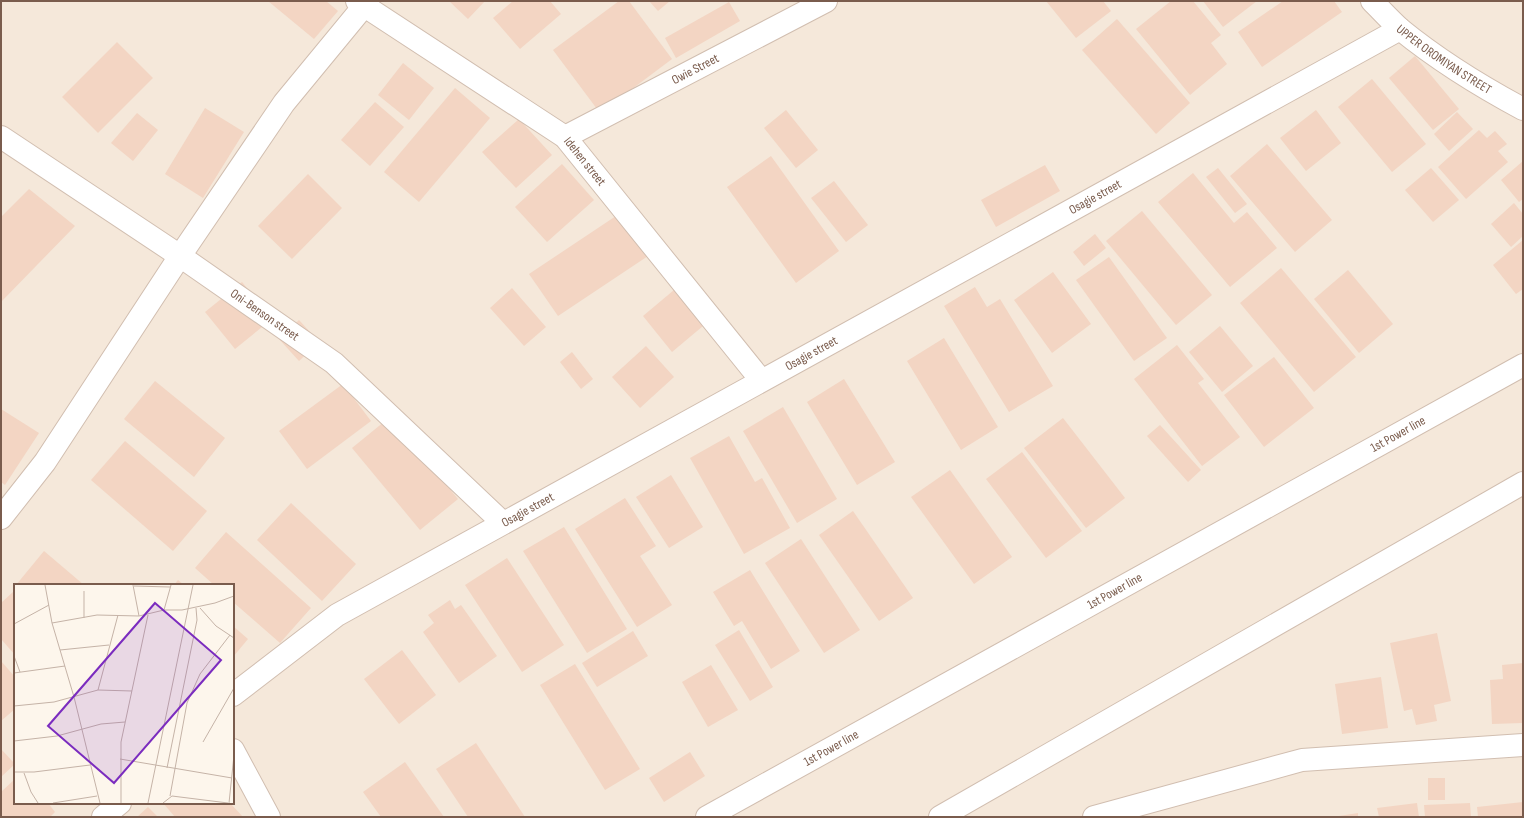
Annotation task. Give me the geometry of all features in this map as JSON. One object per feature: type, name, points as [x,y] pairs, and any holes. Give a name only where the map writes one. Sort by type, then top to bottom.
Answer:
[{"type":"street","name":"Owie Street","points":[[565,137],[826,1]]},
{"type":"street","name":"UPPER OROMIYAN STREET","points":[[1372,1],[1400,28],[1460,73],[1482,87],[1523,109]]},
{"type":"street","name":"Idehen street","points":[[363,3],[565,137],[761,380]]},
{"type":"street","points":[[1,518],[45,462],[180,256],[284,103],[363,3]]},
{"type":"street","name":"Osagie street","points":[[234,695],[337,615],[1400,28]]},
{"type":"street","name":"Oni-Benson street","points":[[1,137],[180,256],[334,363],[504,523]]},
{"type":"street","name":"1st Power line","points":[[707,817],[1523,365]]},
{"type":"street","points":[[940,817],[1523,483]]},
{"type":"street","points":[[1094,817],[1302,760],[1523,745]]},
{"type":"street","points":[[234,752],[269,817]]},
{"type":"street","points":[[102,817],[119,804]]},
{"type":"shaded area","points":[[1,1],[1523,1],[1523,817],[1,817]]},
{"type":"building","points":[[268,1],[326,1],[338,11],[314,39]]},
{"type":"building","points":[[449,1],[485,1],[468,19]]},
{"type":"building","points":[[513,1],[550,1],[561,14],[520,49],[493,18]]},
{"type":"building","points":[[619,1],[629,1],[672,59],[600,113],[553,50]]},
{"type":"building","points":[[649,1],[670,1],[658,11]]},
{"type":"building","points":[[1046,1],[1103,1],[1111,11],[1076,38]]},
{"type":"building","points":[[1171,1],[1193,1],[1221,35],[1211,43],[1227,64],[1190,95],[1136,29]]},
{"type":"building","points":[[1203,1],[1257,1],[1223,27]]},
{"type":"building","points":[[1283,1],[1334,1],[1342,12],[1262,67],[1238,32]]},
{"type":"building","points":[[729,2],[740,21],[676,58],[665,38]]},
{"type":"building","points":[[1117,19],[1190,103],[1156,134],[1082,50]]},
{"type":"building","points":[[117,42],[153,78],[98,133],[62,97]]},
{"type":"building","points":[[1415,56],[1459,109],[1433,130],[1389,78]]},
{"type":"building","points":[[403,63],[434,88],[409,120],[378,95]]},
{"type":"building","points":[[1372,79],[1426,144],[1392,172],[1338,107]]},
{"type":"building","points":[[455,88],[490,118],[419,202],[384,172]]},
{"type":"building","points":[[375,102],[404,127],[370,166],[341,140]]},
{"type":"building","points":[[205,108],[244,132],[203,198],[165,174]]},
{"type":"building","points":[[786,110],[818,150],[796,168],[764,128]]},
{"type":"building","points":[[1316,110],[1341,143],[1306,171],[1280,138]]},
{"type":"building","points":[[1457,112],[1473,129],[1449,151],[1434,134]]},
{"type":"building","points":[[137,113],[158,130],[133,161],[111,143]]},
{"type":"building","points":[[519,119],[552,155],[516,188],[482,152]]},
{"type":"building","points":[[1479,130],[1487,138],[1495,131],[1507,144],[1498,151],[1508,162],[1466,199],[1438,167]]},
{"type":"building","points":[[1267,144],[1332,220],[1295,252],[1230,176]]},
{"type":"building","points":[[771,156],[839,251],[796,283],[727,187]]},
{"type":"building","points":[[1523,161],[1523,199],[1519,202],[1501,180]]},
{"type":"building","points":[[562,164],[594,200],[547,242],[515,207]]},
{"type":"building","points":[[1045,165],[1060,191],[996,227],[981,200]]},
{"type":"building","points":[[1218,168],[1247,204],[1235,213],[1206,177]]},
{"type":"building","points":[[1431,168],[1459,200],[1433,222],[1405,190]]},
{"type":"building","points":[[1193,173],[1234,223],[1247,212],[1277,248],[1230,287],[1158,202]]},
{"type":"building","points":[[308,174],[342,208],[292,259],[258,226]]},
{"type":"building","points":[[834,181],[868,225],[846,242],[811,198]]},
{"type":"building","points":[[29,189],[75,226],[1,302],[1,217]]},
{"type":"building","points":[[1514,203],[1523,214],[1523,236],[1511,247],[1491,224]]},
{"type":"building","points":[[1142,211],[1212,295],[1176,325],[1106,241]]},
{"type":"building","points":[[619,214],[648,256],[558,316],[529,274]]},
{"type":"building","points":[[1095,234],[1106,248],[1084,266],[1073,252]]},
{"type":"building","points":[[1523,240],[1523,289],[1516,294],[1493,265]]},
{"type":"building","points":[[1109,257],[1167,338],[1134,361],[1076,280]]},
{"type":"building","points":[[1281,268],[1356,357],[1314,392],[1240,303]]},
{"type":"building","points":[[1348,270],[1393,324],[1359,353],[1314,299]]},
{"type":"building","points":[[1053,272],[1091,324],[1052,353],[1014,300]]},
{"type":"building","points":[[242,282],[272,319],[235,349],[205,312]]},
{"type":"building","points":[[975,287],[987,307],[1000,299],[1053,386],[1009,412],[944,306]]},
{"type":"building","points":[[512,288],[546,327],[524,346],[490,308]]},
{"type":"building","points":[[674,290],[703,326],[672,352],[643,316]]},
{"type":"building","points":[[299,320],[319,342],[299,361],[279,339]]},
{"type":"building","points":[[1220,326],[1253,366],[1222,392],[1189,352]]},
{"type":"building","points":[[944,338],[998,427],[961,450],[907,361]]},
{"type":"building","points":[[1177,345],[1204,379],[1198,383],[1240,437],[1202,466],[1134,379]]},
{"type":"building","points":[[646,346],[674,377],[640,408],[612,377]]},
{"type":"building","points":[[572,352],[593,379],[581,389],[560,362]]},
{"type":"building","points":[[1274,357],[1314,408],[1264,447],[1224,395]]},
{"type":"building","points":[[844,379],[895,462],[857,485],[807,402]]},
{"type":"building","points":[[155,381],[225,438],[194,477],[124,419]]},
{"type":"building","points":[[343,384],[371,421],[307,469],[279,431]]},
{"type":"building","points":[[783,407],[837,499],[797,523],[743,431]]},
{"type":"building","points":[[1,409],[39,433],[5,485],[1,482]]},
{"type":"building","points":[[390,417],[458,499],[420,530],[352,448]]},
{"type":"building","points":[[1063,418],[1125,498],[1086,528],[1024,448]]},
{"type":"building","points":[[1160,425],[1201,470],[1188,482],[1147,436]]},
{"type":"building","points":[[729,436],[755,482],[762,478],[790,528],[744,554],[690,458]]},
{"type":"building","points":[[125,441],[207,511],[173,551],[91,480]]},
{"type":"building","points":[[1022,452],[1082,531],[1046,558],[986,479]]},
{"type":"building","points":[[950,470],[1012,557],[974,584],[911,497]]},
{"type":"building","points":[[671,475],[703,527],[669,548],[636,497]]},
{"type":"building","points":[[625,498],[656,546],[640,556],[672,605],[637,627],[575,529]]},
{"type":"building","points":[[291,503],[356,564],[322,601],[257,540]]},
{"type":"building","points":[[853,511],[913,598],[879,621],[819,535]]},
{"type":"building","points":[[564,527],[627,629],[587,653],[523,551]]},
{"type":"building","points":[[226,532],[311,608],[280,643],[234,603],[234,584],[213,584],[195,568]]},
{"type":"building","points":[[801,539],[860,630],[824,653],[765,563]]},
{"type":"building","points":[[44,551],[83,584],[17,584]]},
{"type":"building","points":[[507,558],[564,645],[522,672],[465,585]]},
{"type":"building","points":[[750,570],[800,651],[771,669],[742,621],[734,626],[713,592]]},
{"type":"building","points":[[178,580],[183,584],[175,584]]},
{"type":"building","points":[[14,591],[14,654],[1,639],[1,603]]},
{"type":"building","points":[[450,600],[455,609],[461,605],[497,656],[459,683],[423,632],[434,623],[428,615]]},
{"type":"building","points":[[234,627],[248,639],[234,656]]},
{"type":"building","points":[[739,630],[773,687],[750,701],[715,645]]},
{"type":"building","points":[[633,631],[648,656],[597,687],[582,663]]},
{"type":"building","points":[[1437,633],[1451,701],[1434,705],[1437,721],[1416,725],[1412,709],[1404,711],[1390,643]]},
{"type":"building","points":[[402,650],[436,695],[399,724],[364,679]]},
{"type":"building","points":[[1,661],[14,676],[14,710],[1,721]]},
{"type":"building","points":[[1523,663],[1523,723],[1492,724],[1490,680],[1503,679],[1502,665]]},
{"type":"building","points":[[575,664],[640,769],[605,790],[540,685]]},
{"type":"building","points":[[711,665],[738,710],[708,727],[682,682]]},
{"type":"building","points":[[1381,677],[1388,728],[1342,734],[1335,684]]},
{"type":"building","points":[[476,743],[525,817],[468,817],[436,769]]},
{"type":"building","points":[[1,749],[14,763],[14,765],[1,777]]},
{"type":"building","points":[[690,752],[705,776],[664,802],[649,778]]},
{"type":"building","points":[[405,762],[444,817],[381,817],[363,792]]},
{"type":"building","points":[[1428,778],[1445,778],[1445,800],[1428,800]]},
{"type":"building","points":[[14,780],[14,804],[49,804],[55,812],[50,817],[1,817],[1,792]]},
{"type":"building","points":[[1523,802],[1523,817],[1478,817],[1477,807]]},
{"type":"building","points":[[1417,803],[1419,817],[1379,817],[1377,808]]},
{"type":"building","points":[[1470,803],[1471,817],[1425,817],[1424,805]]},
{"type":"building","points":[[164,804],[231,804],[243,817],[175,817]]},
{"type":"building","points":[[148,807],[158,817],[137,817]]},
{"type":"building","points":[[1358,813],[1358,817],[1339,817],[1339,816]]}]
